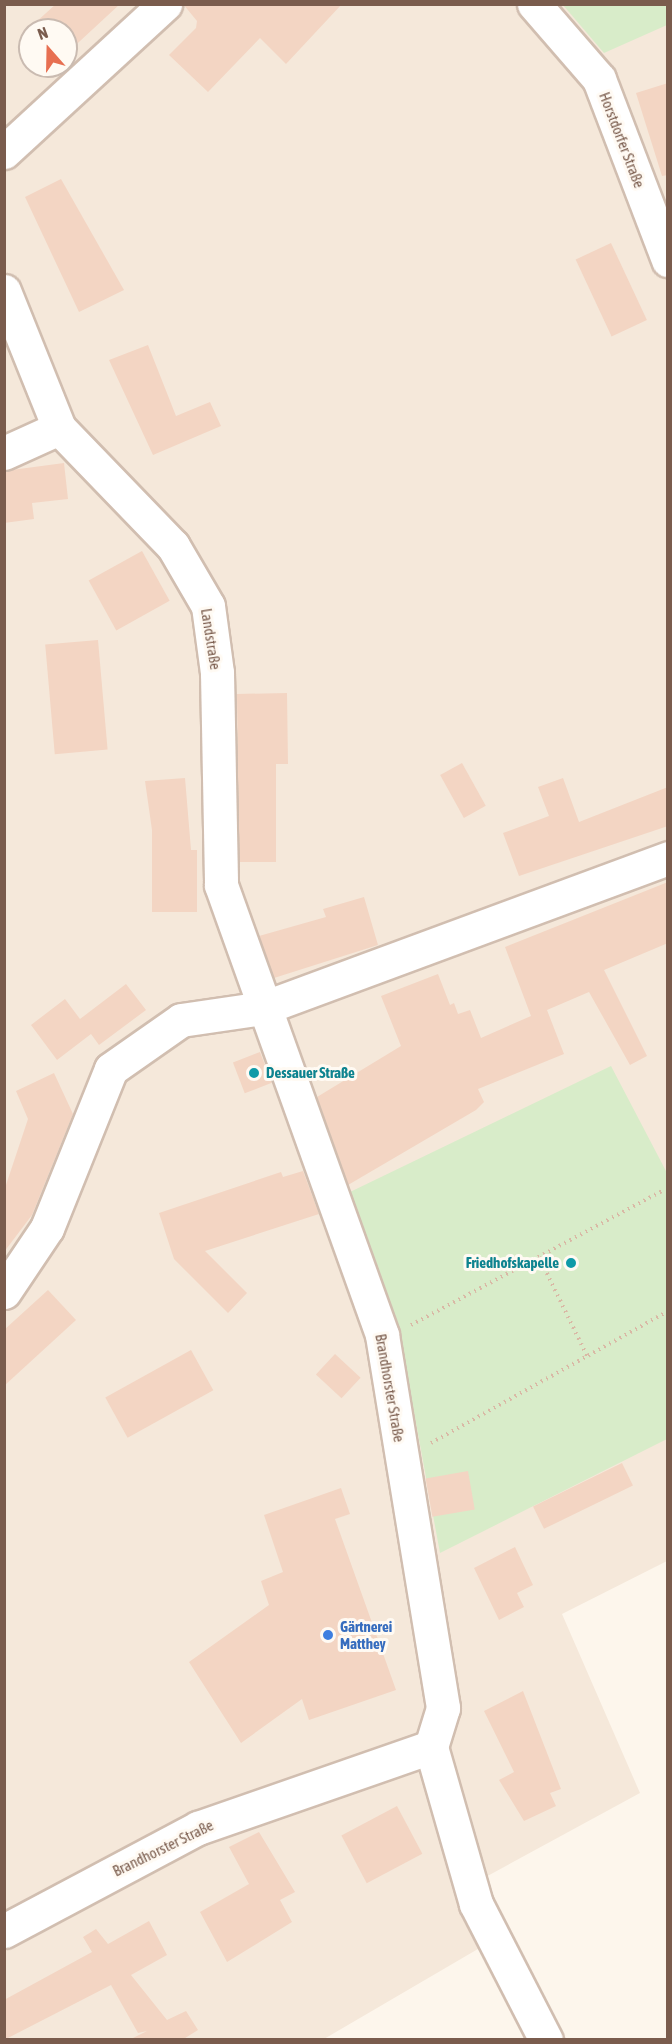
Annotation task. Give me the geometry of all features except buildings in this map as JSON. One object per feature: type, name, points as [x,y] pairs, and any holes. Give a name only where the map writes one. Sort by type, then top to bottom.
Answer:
[{"type":"street","points":[[4,152],[165,4]]},
{"type":"street","name":"Horstdorfer Straße","points":[[534,4],[599,79],[668,260]]},
{"type":"street","name":"Landstraße","points":[[4,291],[59,428],[173,546],[208,606],[217,673],[221,885],[263,1008]]},
{"type":"street","points":[[4,453],[59,428]]},
{"type":"street","points":[[4,1292],[47,1228],[111,1069],[181,1020],[263,1008],[668,858]]},
{"type":"street","name":"Brandhorster Straße","points":[[4,1931],[198,1828],[431,1747],[443,1708],[382,1335],[263,1008]]},
{"type":"street","points":[[431,1747],[476,1904],[546,2040]]},
{"type":"path","points":[[399,1331],[662,1191]]},
{"type":"path","points":[[539,1257],[587,1356]]},
{"type":"path","points":[[420,1449],[668,1311]]},
{"type":"shaded area","points":[[5,5],[667,5],[667,1561],[562,1614],[640,1793],[482,1879],[507,1932],[324,2039],[5,2040]]},
{"type":"green space","points":[[563,5],[667,5],[667,25],[604,53]]},
{"type":"green space","points":[[611,1066],[667,1173],[667,1439],[440,1553],[399,1331],[350,1192]]},
{"type":"place","name":"Dessauer Straße","points":[[254,1073]]},
{"type":"place","name":"Friedhofskapelle","points":[[571,1263]]},
{"type":"place","name":"Gärtnerei Matthey","points":[[328,1635]]}]
